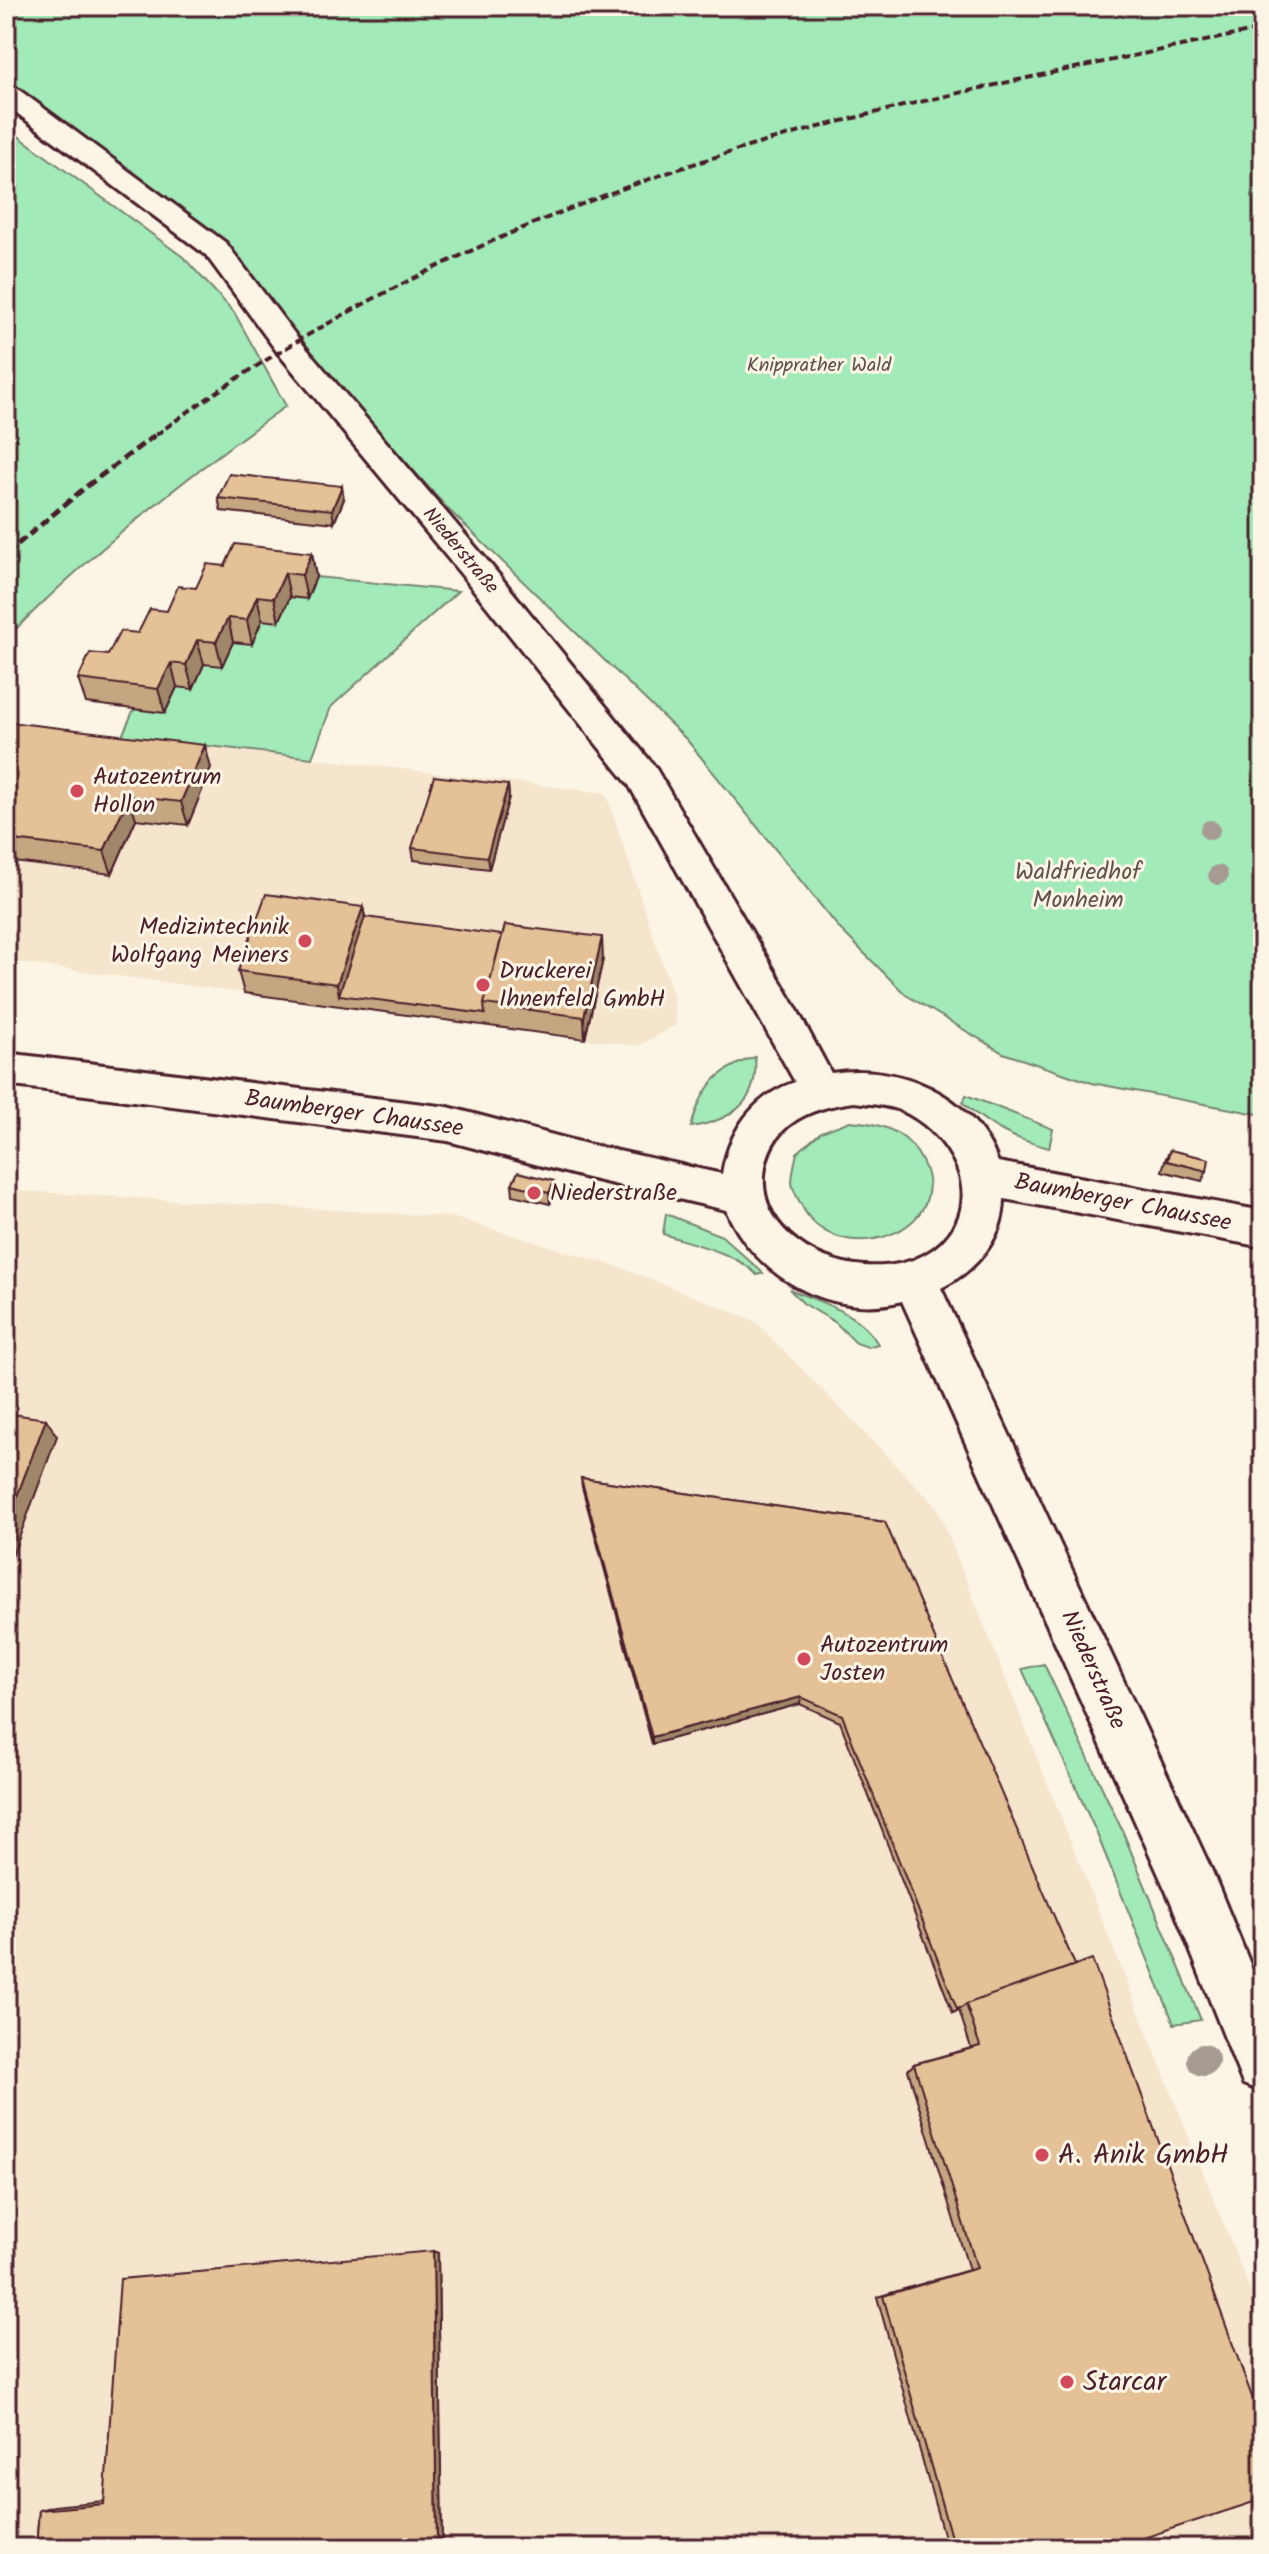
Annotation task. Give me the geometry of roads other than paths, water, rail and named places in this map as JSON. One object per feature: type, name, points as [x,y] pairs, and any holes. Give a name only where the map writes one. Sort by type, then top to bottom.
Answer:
[{"type":"street","name":"Niederstraße","points":[[6,93],[216,249],[289,347],[473,566],[642,776],[781,1017],[819,1090]]},
{"type":"street","name":"Baumberger Chaussee","points":[[6,1069],[448,1124],[587,1161],[743,1196]]},
{"type":"street","points":[[854,1086],[889,1089],[923,1102],[951,1122],[973,1148],[984,1178],[983,1210],[970,1239],[946,1263],[915,1280],[878,1287],[841,1284],[806,1272],[776,1251],[754,1225],[743,1196],[744,1161],[758,1130],[783,1106],[819,1090],[854,1086]]},
{"type":"street","name":"Baumberger Chaussee","points":[[984,1178],[1069,1191],[1263,1229]]},
{"type":"street","name":"Niederstraße","points":[[915,1280],[1193,1890],[1263,2064]]},
{"type":"railway","points":[[156,435],[294,343],[366,303],[441,265],[594,199],[672,171],[814,128],[1006,83],[1263,29]]},
{"type":"railway","points":[[6,554],[87,486],[158,433]]},
{"type":"place","name":"Autozentrum Hollon","points":[[77,791]]},
{"type":"place","name":"Medizintechnik Wolfgang Meiners","points":[[305,941]]},
{"type":"place","name":"Druckerei Ihnenfeld GmbH","points":[[483,985]]},
{"type":"place","name":"Niederstraße","points":[[534,1193]]},
{"type":"place","name":"Autozentrum Josten","points":[[804,1659]]},
{"type":"place","name":"A. Anik GmbH","points":[[1042,2155]]},
{"type":"place","name":"Starcar","points":[[1067,2382]]},
{"type":"park label","name":"Knipprather Wald","points":[[819,366]]},
{"type":"park label","name":"Waldfriedhof Monheim","points":[[1078,886]]}]
